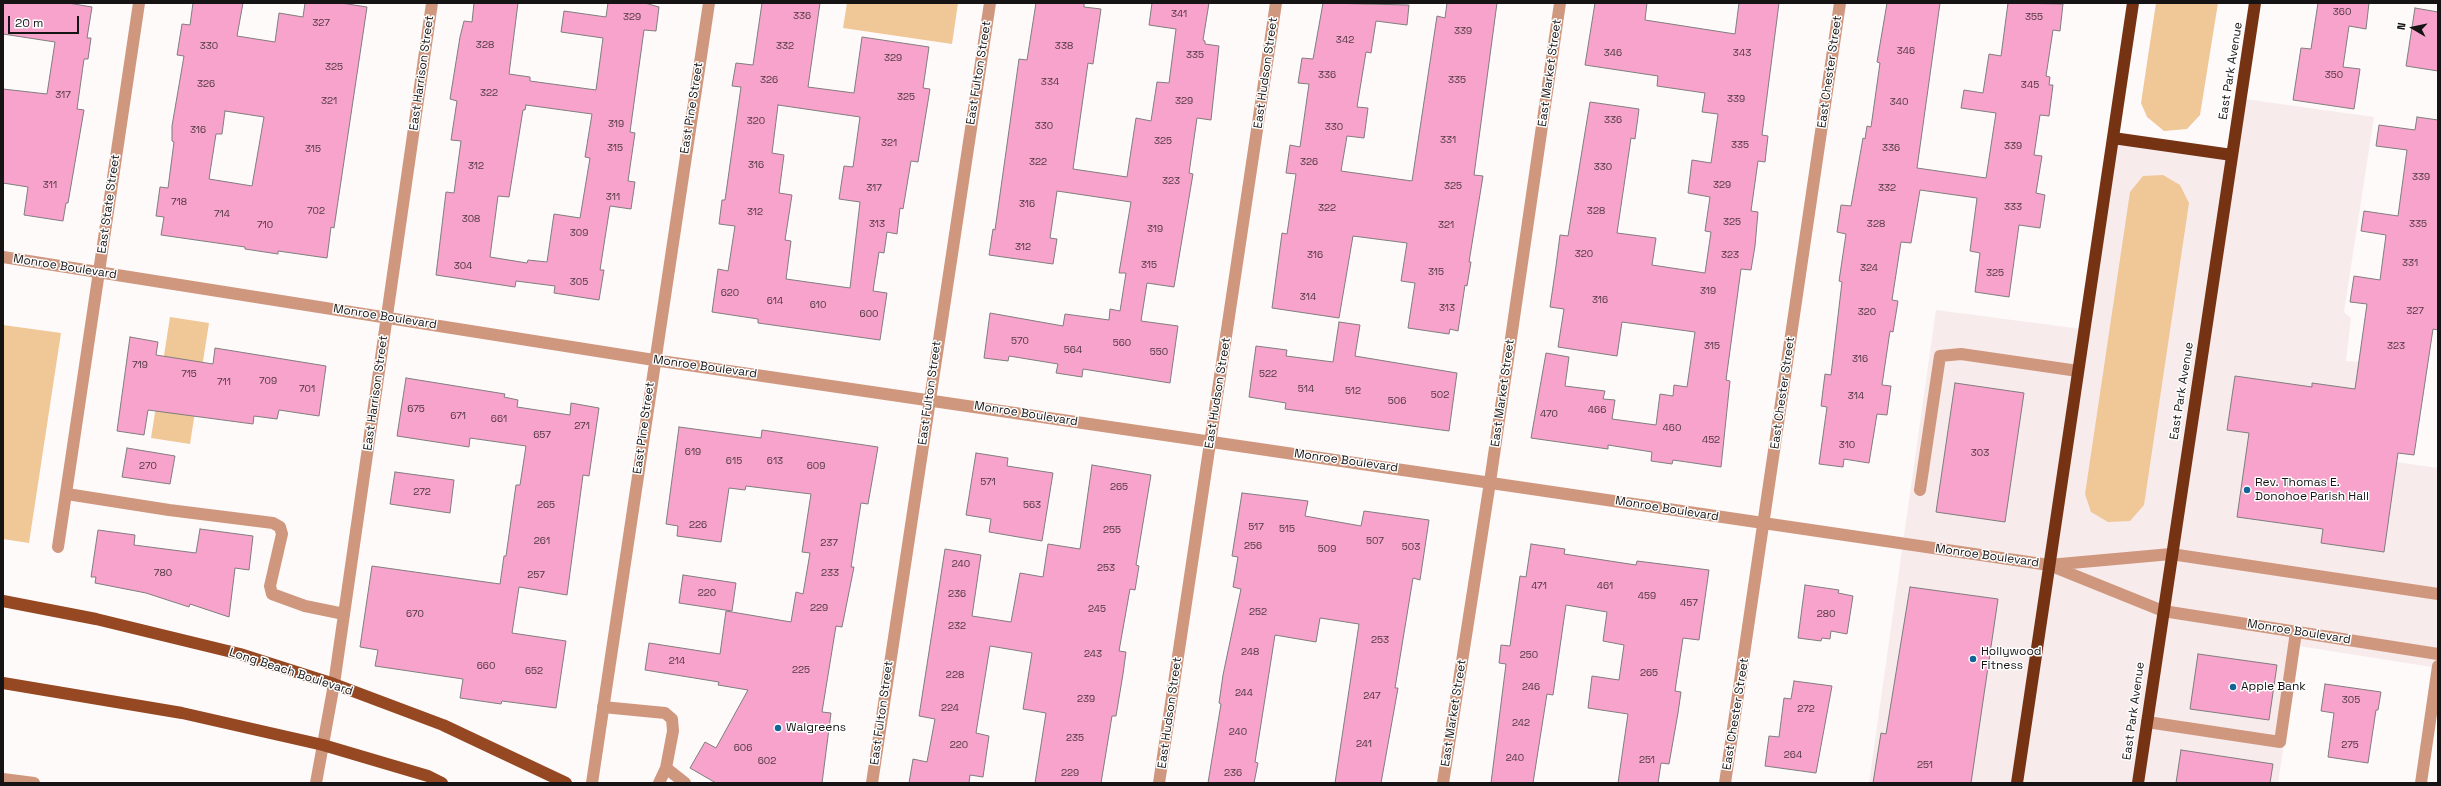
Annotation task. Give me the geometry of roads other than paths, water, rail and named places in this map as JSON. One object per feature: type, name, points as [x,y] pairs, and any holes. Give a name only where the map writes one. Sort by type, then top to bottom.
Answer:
[{"type":"highway","points":[[2017,783],[2133,3]]},
{"type":"highway","name":"East Park Avenue","points":[[2138,783],[2164,611],[2171,554],[2255,3]]},
{"type":"highway","points":[[2113,138],[2232,155]]},
{"type":"main road","name":"Long Beach Boulevard","points":[[3,601],[96,619],[240,654],[334,684],[443,725],[566,783]]},
{"type":"main road","points":[[3,683],[182,713],[323,745],[428,776],[442,783]]},
{"type":"street","name":"East State Street","points":[[58,547],[139,3]]},
{"type":"street","name":"East Harrison Street","points":[[316,783],[334,684],[432,3]]},
{"type":"street","name":"East Pine Street","points":[[592,783],[654,360],[709,3]]},
{"type":"street","name":"East Fulton Street","points":[[872,783],[928,400],[990,3]]},
{"type":"street","name":"East Hudson Street","points":[[1159,783],[1276,3]]},
{"type":"street","name":"East Market Street","points":[[1442,783],[1490,482],[1560,3]]},
{"type":"street","name":"East Chester Street","points":[[1725,783],[1840,3]]},
{"type":"street","name":"Monroe Boulevard","points":[[3,257],[99,273],[388,316],[654,360],[1210,443],[1490,482],[2049,566],[2164,611],[2438,654]]},
{"type":"street","points":[[1920,490],[1940,356],[1961,354],[2078,371]]},
{"type":"street","points":[[66,494],[169,510],[273,522],[280,527],[282,534],[270,586],[272,594],[305,606],[344,614]]},
{"type":"street","name":"Monroe Boulevard","points":[[2049,566],[2171,554],[2438,594]]},
{"type":"street","points":[[2147,722],[2280,742],[2296,632]]},
{"type":"street","points":[[2420,783],[2438,666]]},
{"type":"street","points":[[603,707],[627,711],[665,713],[672,719],[673,731],[666,768],[659,783]]},
{"type":"street","points":[[666,768],[685,783]]},
{"type":"street","points":[[3,779],[34,783]]},
{"type":"place","name":"Rev. Thomas E. Donohoe Parish Hall","points":[[2247,490]]},
{"type":"place","name":"Hollywood Fitness","points":[[1973,659]]},
{"type":"place","name":"Apple Bank","points":[[2233,687]]},
{"type":"place","name":"Walgreens","points":[[778,728]]}]
